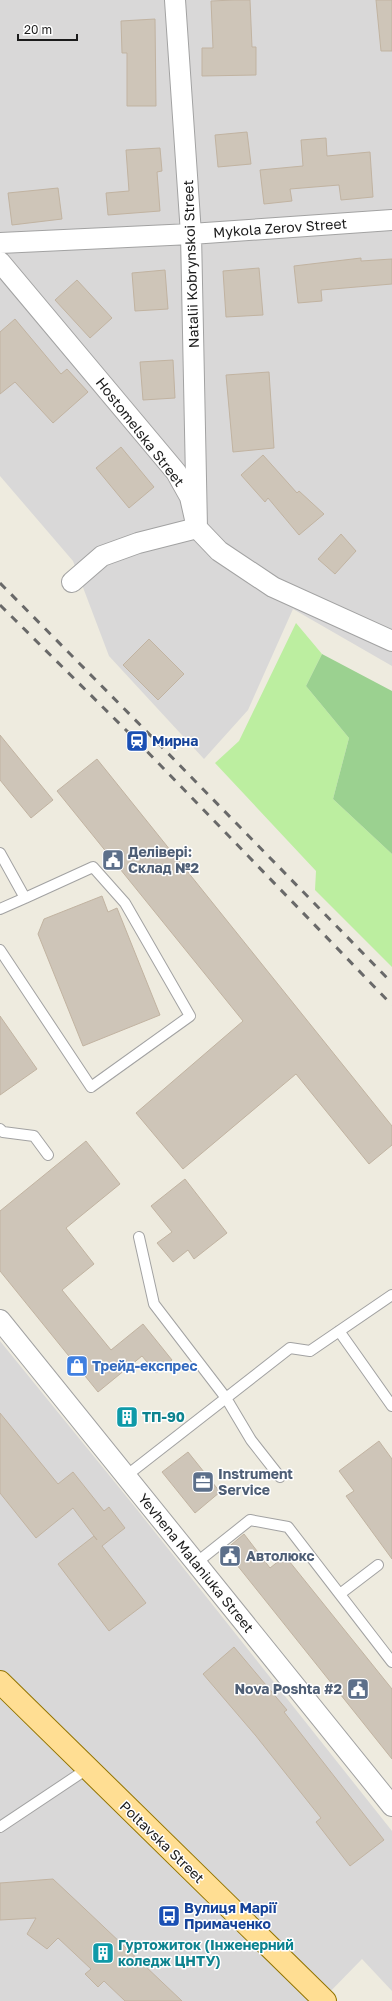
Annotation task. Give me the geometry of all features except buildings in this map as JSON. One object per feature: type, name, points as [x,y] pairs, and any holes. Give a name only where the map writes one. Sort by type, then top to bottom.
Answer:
[{"type":"main road","name":"Poltavska Street","points":[[0,1682],[324,2001]]},
{"type":"street","name":"Natalii Kobrynskoi Street","points":[[175,0],[191,234],[197,528]]},
{"type":"street","name":"Mykola Zerov Street","points":[[0,243],[191,234],[392,220]]},
{"type":"street","name":"Hostomelska Street","points":[[0,262],[176,472],[190,498],[197,528]]},
{"type":"street","points":[[72,582],[102,556],[138,543],[197,528],[219,551],[273,587],[392,641]]},
{"type":"street","name":"Yevhena Malaniuka Street","points":[[0,1320],[392,1806]]},
{"type":"lane","points":[[0,853],[25,898]]},
{"type":"lane","points":[[0,909],[93,867],[125,903],[190,1016],[91,1087],[0,950]]},
{"type":"lane","points":[[0,1129],[3,1132],[34,1136],[48,1155]]},
{"type":"lane","points":[[139,1237],[154,1304],[226,1398],[251,1440],[280,1477]]},
{"type":"lane","points":[[126,1476],[290,1348],[310,1351],[392,1294]]},
{"type":"lane","points":[[339,1331],[392,1406]]},
{"type":"lane","points":[[196,1563],[250,1520],[288,1527],[392,1662]]},
{"type":"lane","points":[[340,1594],[378,1565]]},
{"type":"lane","points":[[0,1827],[87,1769]]},
{"type":"shaded area","points":[[0,0],[392,0],[392,666],[293,609],[248,710],[204,759],[109,656],[73,561],[0,476]]},
{"type":"shaded area","points":[[0,1341],[135,1507],[392,1831],[392,1991],[362,1959],[321,2001],[0,2001]]},
{"type":"green space","points":[[296,623],[322,654],[306,686],[349,738],[333,799],[392,854],[392,967],[315,890],[316,871],[215,763],[239,741]]},
{"type":"green space","points":[[322,654],[392,691],[392,854],[333,799],[349,738],[306,686]]},
{"type":"railway","points":[[0,583],[392,983]]},
{"type":"railway","points":[[0,605],[137,741],[392,1005]]},
{"type":"place","name":"Мирна","points":[[137,741]]},
{"type":"place","name":"Делівері: Склад №2","points":[[113,860]]},
{"type":"place","name":"Трейд-експрес","points":[[77,1366]]},
{"type":"place","name":"ТП-90","points":[[127,1417]]},
{"type":"place","name":"Instrument Service","points":[[203,1482]]},
{"type":"place","name":"Автолюкс","points":[[230,1556]]},
{"type":"place","name":"Nova Poshta #2","points":[[358,1689]]},
{"type":"place","name":"Вулиця Марії Примаченко","points":[[169,1916]]},
{"type":"place","name":"Гуртожиток (Інженерний коледж ЦНТУ)","points":[[103,1953]]}]
